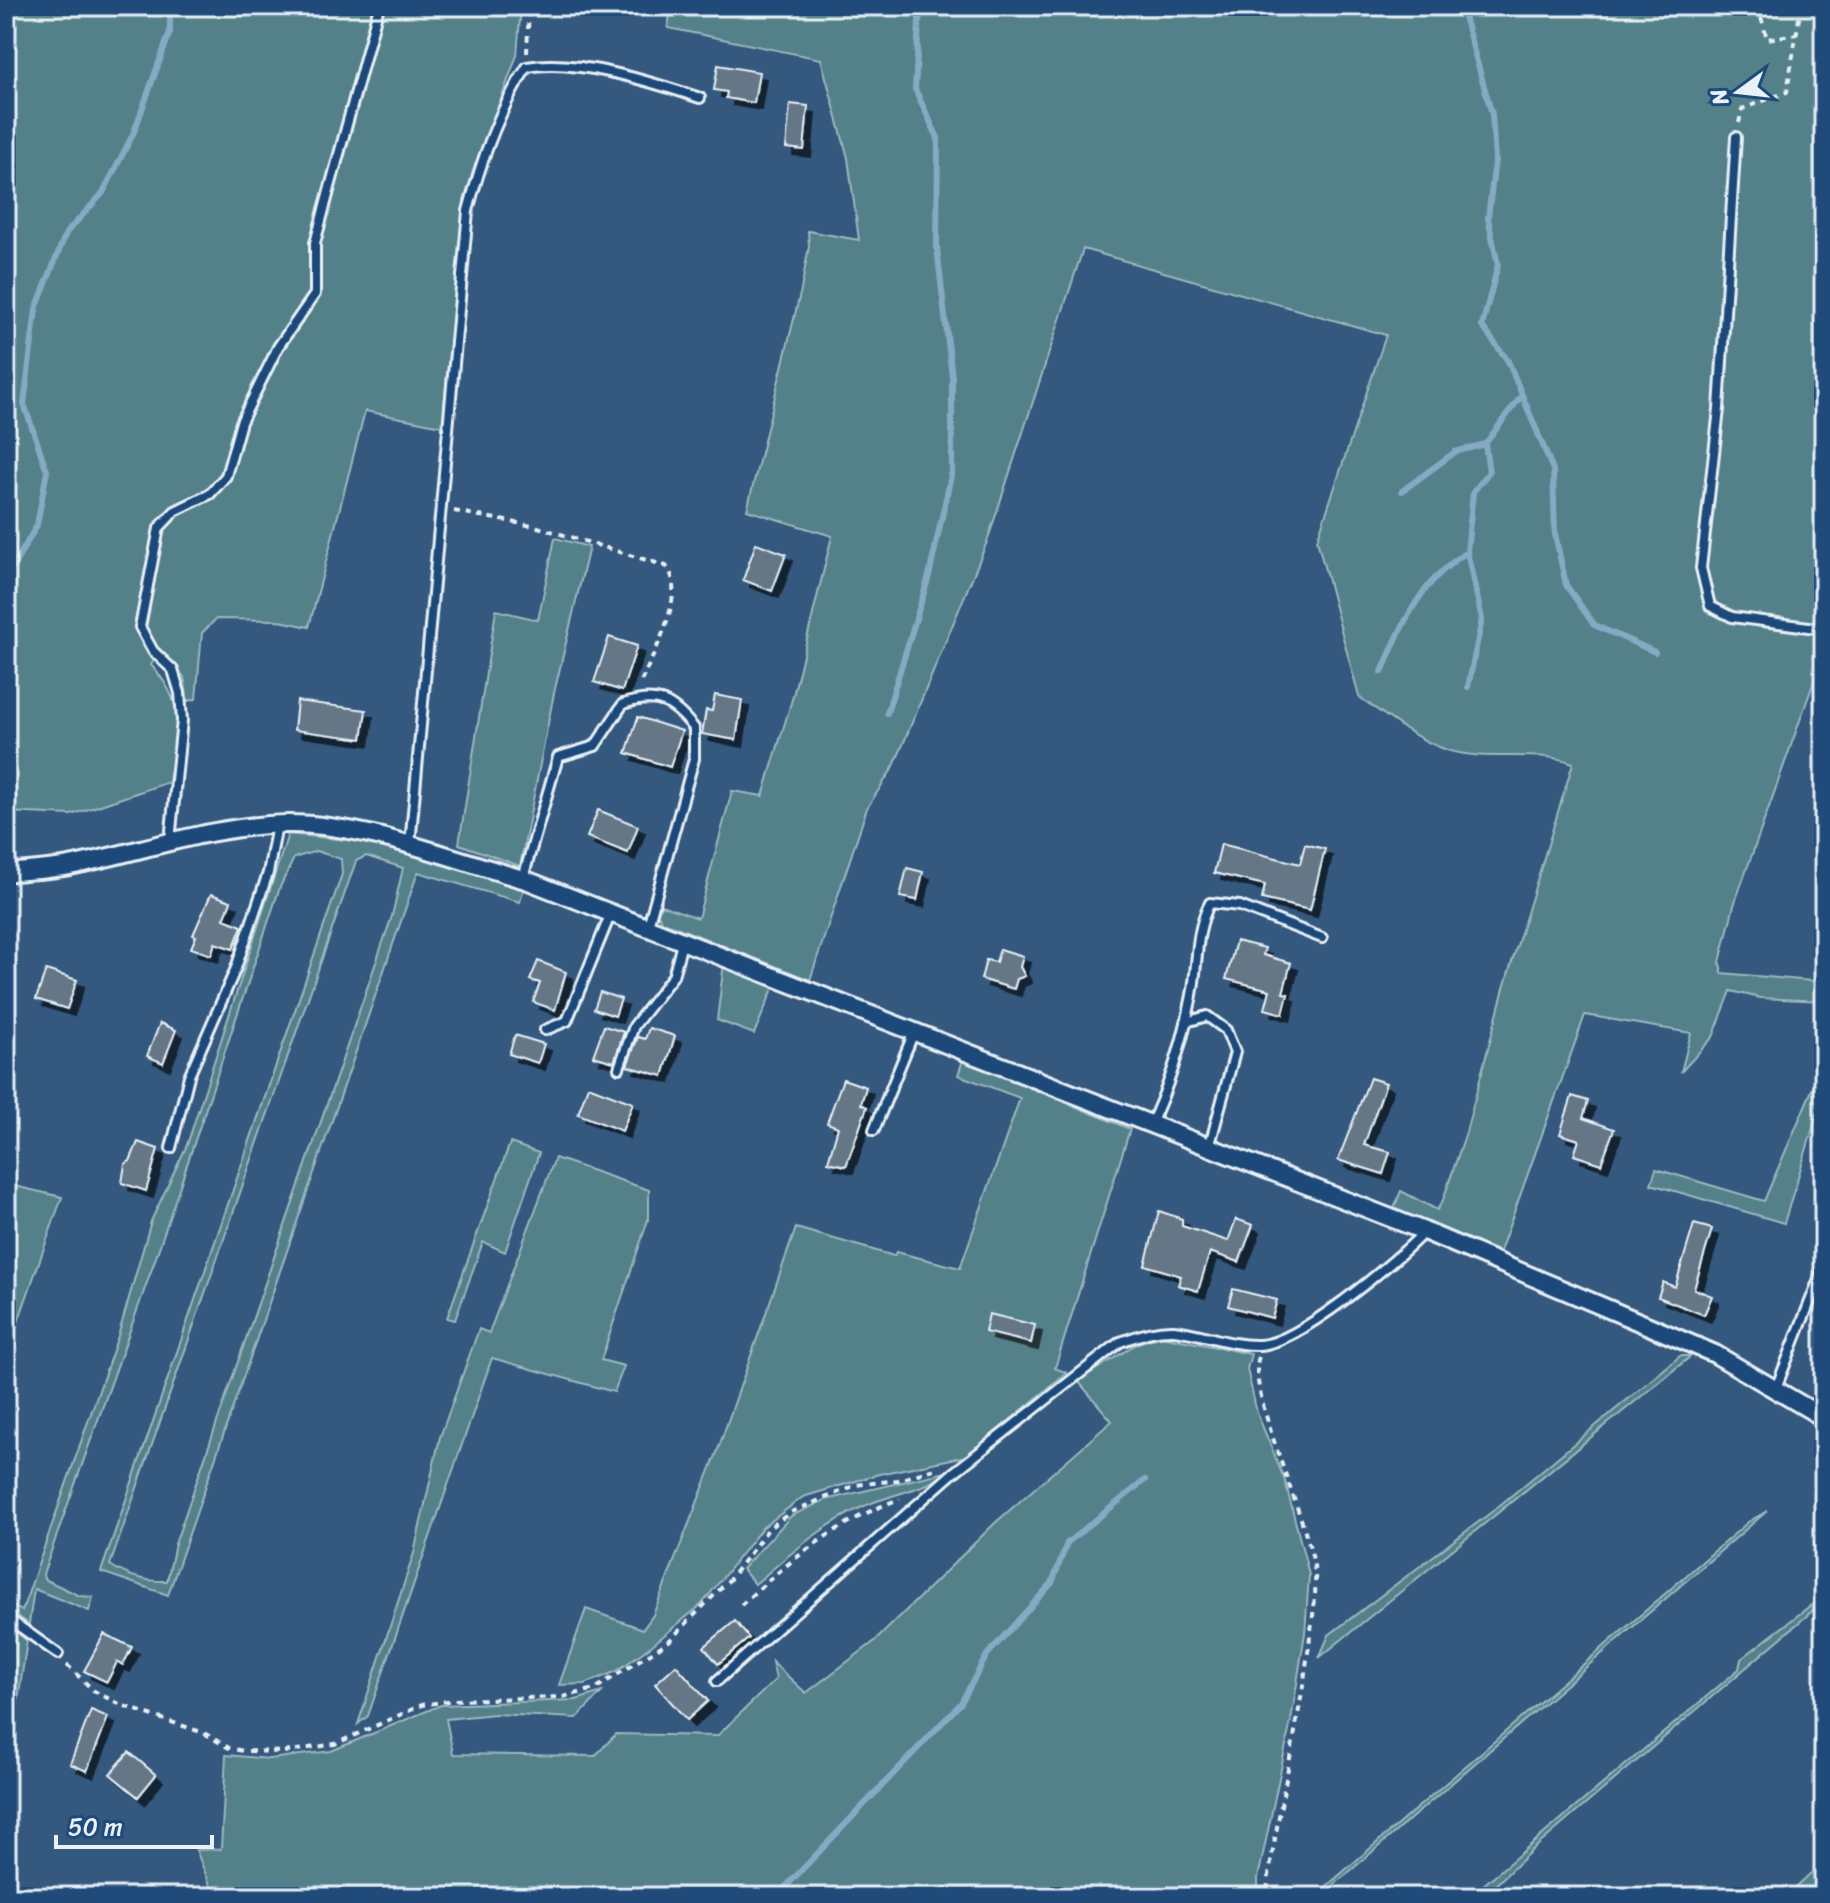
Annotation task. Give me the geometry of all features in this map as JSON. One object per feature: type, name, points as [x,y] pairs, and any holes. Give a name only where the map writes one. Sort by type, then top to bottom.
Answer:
[{"type":"street","points":[[6,873],[76,865],[225,829],[277,825],[336,830],[410,846],[523,879],[683,939],[1150,1127],[1424,1231],[1715,1354],[1824,1418]]},
{"type":"lane","points":[[170,841],[182,720],[180,693],[173,670],[153,651],[140,627],[159,528],[175,511],[210,494],[226,476],[241,422],[278,347],[315,294],[315,243],[379,6]]},
{"type":"lane","points":[[410,846],[468,211],[481,162],[514,86],[527,67],[547,64],[591,71],[650,82],[700,98]]},
{"type":"lane","points":[[1736,137],[1719,409],[1701,568],[1710,606],[1732,617],[1824,629]]},
{"type":"lane","points":[[523,879],[558,757],[595,746],[623,704],[648,698],[676,706],[694,728],[694,759],[648,926]]},
{"type":"lane","points":[[171,1148],[189,1076],[236,968],[268,873],[277,825]]},
{"type":"lane","points":[[1150,1127],[1173,1077],[1186,1022],[1203,917],[1210,903],[1240,906],[1322,938]]},
{"type":"lane","points":[[545,1030],[567,1021],[611,912]]},
{"type":"lane","points":[[619,1068],[634,1026],[673,976],[683,939]]},
{"type":"lane","points":[[1186,1022],[1207,1016],[1226,1030],[1235,1052],[1209,1148]]},
{"type":"lane","points":[[874,1130],[914,1031]]},
{"type":"lane","points":[[717,1681],[962,1466],[1120,1342],[1150,1332],[1174,1330],[1235,1344],[1266,1345],[1303,1329],[1408,1249],[1424,1231]]},
{"type":"lane","points":[[1776,1388],[1824,1266]]},
{"type":"lane","points":[[6,1617],[58,1654]]},
{"type":"path","points":[[527,67],[529,6]]},
{"type":"path","points":[[1758,6],[1767,39],[1797,34]]},
{"type":"path","points":[[1736,137],[1742,109],[1787,92],[1801,6]]},
{"type":"path","points":[[441,505],[538,527],[666,566],[671,572],[673,594],[667,623],[632,701]]},
{"type":"path","points":[[1266,1345],[1255,1365],[1258,1393],[1307,1533],[1315,1567],[1303,1698],[1292,1742],[1266,1897]]},
{"type":"path","points":[[58,1654],[94,1691],[121,1705],[204,1733],[229,1748],[308,1750],[364,1734],[422,1705],[454,1700],[563,1697],[595,1689],[639,1663],[679,1631],[730,1579],[769,1528],[791,1512],[856,1485],[962,1466]]},
{"type":"path","points":[[741,1605],[795,1556],[843,1525],[901,1499]]},
{"type":"path","points":[[1811,1897],[1824,1885]]},
{"type":"green space","points":[[6,6],[521,6],[517,55],[464,200],[442,426],[365,411],[309,627],[275,620],[216,619],[202,633],[196,699],[188,701],[184,677],[160,649],[151,665],[171,693],[177,720],[169,782],[71,815],[6,812]]},
{"type":"green space","points":[[671,6],[1824,6],[1824,653],[1734,905],[1720,962],[1722,973],[1824,982],[1824,1001],[1760,998],[1731,991],[1713,1037],[1681,1072],[1691,1033],[1585,1015],[1499,1254],[1393,1211],[1401,1191],[1437,1210],[1443,1200],[1466,1132],[1504,988],[1573,763],[1543,757],[1481,756],[1450,751],[1414,735],[1359,697],[1317,540],[1386,335],[1083,249],[987,542],[894,766],[867,808],[810,980],[661,921],[658,914],[661,905],[698,918],[732,791],[763,796],[793,696],[832,536],[747,510],[801,290],[809,246],[808,231],[859,240],[848,158],[821,59],[668,28]]},
{"type":"green space","points":[[555,538],[589,547],[554,693],[520,866],[459,844],[496,610],[538,620]]},
{"type":"green space","points":[[288,834],[386,844],[524,888],[520,902],[418,872],[168,1595],[101,1572],[342,874],[341,859],[316,851],[294,858],[280,887],[154,1263],[43,1574],[44,1579],[80,1596],[93,1597],[89,1611],[34,1589],[29,1624],[6,1608],[6,1602],[22,1611],[119,1333],[151,1221],[187,1145]],"holes":[[[366,856],[403,868],[392,916],[175,1544],[167,1581],[130,1575],[110,1565],[356,861]]]},
{"type":"green space","points":[[724,962],[775,984],[754,1034],[717,1020]]},
{"type":"green space","points":[[963,1060],[1130,1129],[1055,1368],[1067,1373],[966,1456],[879,1474],[803,1497],[762,1528],[701,1605],[651,1646],[617,1671],[585,1684],[559,1685],[586,1609],[643,1629],[653,1615],[716,1455],[796,1228],[894,1256],[896,1252],[960,1268],[1020,1098],[958,1075]]},
{"type":"green space","points":[[1824,1062],[1824,1092],[1784,1223],[1651,1184],[1656,1169],[1764,1201]]},
{"type":"green space","points":[[510,1143],[539,1153],[505,1252],[483,1242],[455,1320],[447,1318]]},
{"type":"green space","points":[[555,1158],[649,1190],[649,1217],[601,1360],[624,1366],[614,1392],[492,1358],[368,1716],[358,1724],[414,1553],[440,1437],[479,1329],[489,1333]]},
{"type":"green space","points":[[6,1184],[62,1197],[6,1356],[6,1263],[13,1234],[6,1230]]},
{"type":"green space","points":[[1161,1336],[1251,1354],[1247,1369],[1257,1413],[1285,1481],[1309,1575],[1305,1633],[1291,1721],[1258,1878],[1258,1897],[215,1897],[196,1850],[221,1849],[226,1755],[270,1759],[331,1751],[441,1705],[576,1700],[602,1692],[577,1718],[495,1714],[446,1719],[453,1754],[595,1756],[616,1734],[717,1736],[776,1679],[772,1662],[806,1693],[875,1641],[995,1523],[1112,1421],[1078,1381],[1138,1343]]},
{"type":"green space","points":[[1680,1356],[1691,1356],[1319,1658],[1329,1635],[1489,1514]]},
{"type":"green space","points":[[950,1471],[933,1482],[870,1504],[831,1524],[755,1584],[742,1569],[791,1516],[825,1500]]},
{"type":"green space","points":[[1767,1511],[1320,1897],[1314,1897],[1748,1522]]},
{"type":"green space","points":[[1824,1595],[1824,1601],[1531,1851],[1483,1897],[1469,1897],[1739,1669],[1741,1659]]},
{"type":"green space","points":[[6,1622],[27,1641],[16,1713],[6,1741]]},
{"type":"green space","points":[[1824,1861],[1824,1876],[1802,1897],[1785,1897]]},
{"type":"building","points":[[718,65],[759,72],[754,103],[726,98],[727,92],[714,90]]},
{"type":"building","points":[[790,104],[808,106],[804,150],[786,148]]},
{"type":"building","points":[[756,543],[786,554],[772,591],[743,580]]},
{"type":"building","points":[[609,637],[637,646],[622,691],[594,682]]},
{"type":"building","points":[[715,695],[742,700],[736,740],[702,734],[706,710],[712,711]]},
{"type":"building","points":[[297,701],[366,710],[362,739],[294,730]]},
{"type":"building","points":[[638,717],[682,731],[670,767],[626,753]]},
{"type":"building","points":[[598,810],[638,826],[628,853],[587,837]]},
{"type":"building","points":[[1221,844],[1300,864],[1305,844],[1325,849],[1310,910],[1262,899],[1265,885],[1214,873]]},
{"type":"building","points":[[907,868],[923,872],[917,900],[900,897]]},
{"type":"building","points":[[211,894],[231,901],[224,919],[242,926],[233,949],[215,943],[211,955],[191,948],[196,936],[193,935]]},
{"type":"building","points":[[1236,941],[1265,948],[1263,955],[1291,963],[1283,993],[1288,994],[1283,1014],[1265,1009],[1270,990],[1226,979]]},
{"type":"building","points":[[1000,949],[1023,956],[1020,967],[1025,976],[1017,979],[1014,989],[981,979],[986,960],[996,962]]},
{"type":"building","points":[[538,961],[566,972],[555,1010],[533,1002],[540,983],[530,980]]},
{"type":"building","points":[[46,970],[77,980],[67,1009],[36,999]]},
{"type":"building","points":[[600,992],[621,999],[615,1016],[594,1009]]},
{"type":"building","points":[[160,1023],[176,1030],[163,1063],[147,1056]]},
{"type":"building","points":[[604,1026],[624,1032],[614,1062],[593,1056]]},
{"type":"building","points":[[649,1028],[675,1036],[663,1076],[627,1066],[638,1037],[645,1039]]},
{"type":"building","points":[[515,1035],[544,1044],[538,1063],[509,1054]]},
{"type":"building","points":[[1370,1078],[1386,1083],[1364,1145],[1390,1152],[1383,1174],[1338,1160]]},
{"type":"building","points":[[843,1079],[866,1087],[861,1104],[867,1107],[846,1166],[828,1162],[838,1127],[827,1123]]},
{"type":"building","points":[[588,1086],[633,1103],[622,1131],[578,1114]]},
{"type":"building","points":[[1572,1096],[1588,1101],[1583,1118],[1614,1129],[1601,1164],[1574,1155],[1579,1140],[1560,1134]]},
{"type":"building","points":[[138,1142],[158,1149],[146,1191],[122,1183],[125,1164],[130,1161]]},
{"type":"building","points":[[1159,1211],[1182,1219],[1182,1226],[1228,1241],[1236,1219],[1253,1225],[1239,1262],[1210,1252],[1198,1291],[1178,1285],[1181,1276],[1145,1265]]},
{"type":"building","points":[[1694,1224],[1712,1229],[1694,1289],[1712,1296],[1704,1315],[1658,1297],[1663,1282],[1675,1287]]},
{"type":"building","points":[[1233,1289],[1277,1300],[1272,1318],[1228,1306]]},
{"type":"building","points":[[989,1314],[1035,1325],[1031,1343],[985,1332]]},
{"type":"building","points":[[735,1621],[749,1638],[718,1664],[704,1647]]},
{"type":"building","points":[[104,1634],[132,1647],[123,1665],[117,1662],[107,1682],[84,1671]]},
{"type":"building","points":[[676,1665],[708,1701],[687,1720],[655,1684]]},
{"type":"building","points":[[91,1710],[108,1717],[87,1771],[70,1764]]},
{"type":"building","points":[[129,1752],[156,1775],[138,1797],[110,1774]]},
{"type":"waterway","points":[[6,579],[37,525],[47,471],[24,404],[36,309],[66,233],[103,193],[134,132],[170,32],[170,6]]},
{"type":"waterway","points":[[887,713],[929,576],[952,471],[952,377],[937,248],[938,138],[915,89],[920,6]]},
{"type":"waterway","points":[[1461,6],[1492,114],[1495,160],[1488,218],[1498,265],[1482,326],[1508,361],[1553,470],[1555,534],[1566,585],[1594,625],[1655,652]]},
{"type":"waterway","points":[[1468,687],[1482,619],[1467,552],[1473,492],[1489,472],[1485,444],[1522,395]]},
{"type":"waterway","points":[[1402,491],[1455,452],[1485,444]]},
{"type":"waterway","points":[[1382,672],[1415,604],[1437,577],[1467,552]]},
{"type":"waterway","points":[[776,1897],[961,1703],[987,1655],[1052,1583],[1067,1543],[1145,1480]]}]
